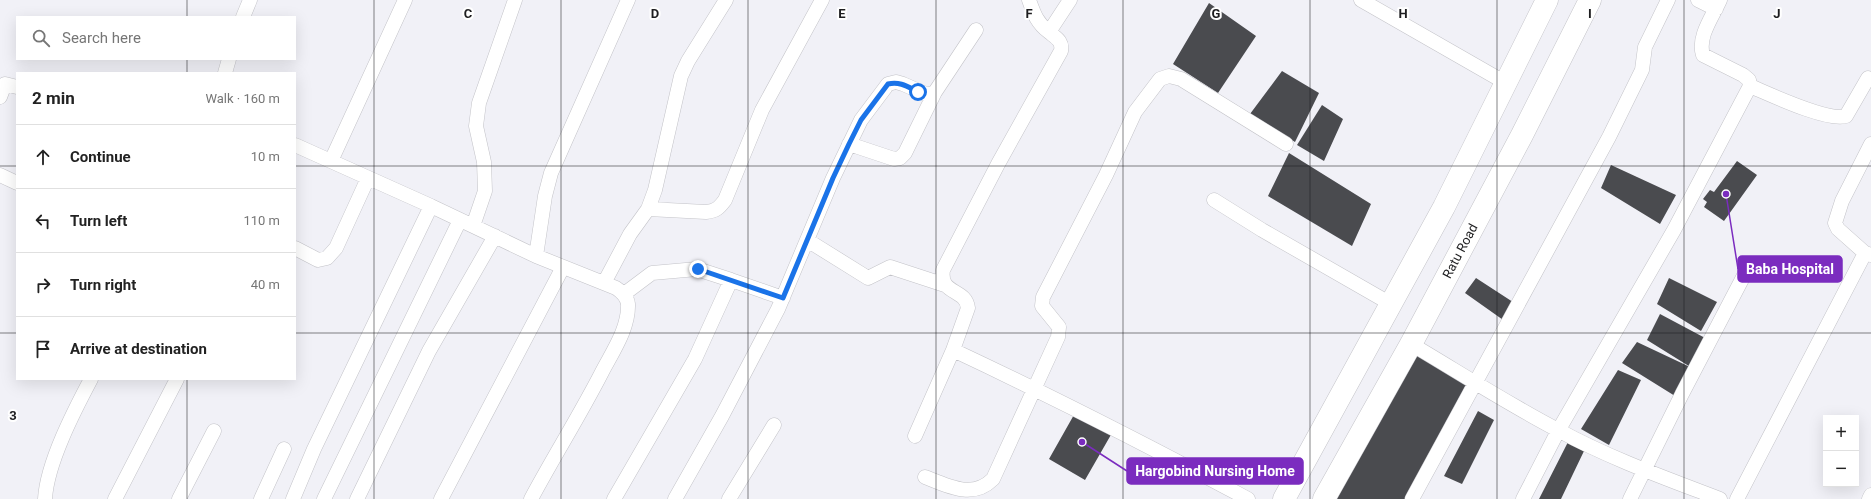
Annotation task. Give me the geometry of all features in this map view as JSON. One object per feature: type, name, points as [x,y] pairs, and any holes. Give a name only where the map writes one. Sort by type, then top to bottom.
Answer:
[{"type":"main road","points":[[1284,499],[1444,207],[1547,0]]},
{"type":"main road","points":[[1298,499],[1446,224],[1560,0]]},
{"type":"main road","points":[[1315,499],[1459,231],[1576,0]]},
{"type":"main road","name":"Ratu Road","points":[[1324,499],[1411,344],[1522,135],[1590,0]]},
{"type":"street","points":[[243,16],[250,0]]},
{"type":"street","points":[[331,161],[405,0]]},
{"type":"street","points":[[324,499],[379,383],[485,191],[484,162],[476,126],[479,103],[515,0]]},
{"type":"street","points":[[536,256],[545,196],[551,173],[628,0]]},
{"type":"street","points":[[604,283],[630,234],[648,209],[655,190],[681,76],[688,61],[726,0]]},
{"type":"street","points":[[648,209],[706,212],[714,211],[719,208],[725,200],[762,110],[822,0]]},
{"type":"street","points":[[916,436],[953,350],[968,308],[968,302],[965,298],[950,290],[944,284],[942,278],[947,263],[998,164],[1062,51],[1060,41],[1039,25],[1029,0]]},
{"type":"street","points":[[1049,32],[1070,0]]},
{"type":"street","points":[[1361,0],[1506,83]]},
{"type":"street","points":[[1412,499],[1626,103],[1642,70],[1645,47],[1668,0]]},
{"type":"street","points":[[1523,499],[1558,431],[1674,230],[1750,86],[1749,80],[1744,75],[1703,55],[1701,49],[1702,40],[1718,5],[1698,0]]},
{"type":"street","points":[[849,144],[894,159],[900,158],[905,153],[935,92],[976,30]]},
{"type":"street","points":[[225,72],[229,60]]},
{"type":"street","points":[[925,477],[959,491],[969,493],[978,492],[986,487],[999,467],[1058,337],[1058,327],[1042,306],[1043,297],[1106,175],[1135,112],[1160,79],[1169,76],[1180,79],[1286,144]]},
{"type":"street","points":[[1750,86],[1807,109],[1840,118],[1846,116],[1868,78]]},
{"type":"street","points":[[675,499],[722,416],[783,298],[833,178],[861,120],[888,84],[896,82],[903,84],[928,96],[935,92]]},
{"type":"street","points":[[0,97],[5,84],[16,87]]},
{"type":"street","points":[[1737,499],[1868,254],[1838,229],[1835,223],[1842,201],[1871,144]]},
{"type":"street","points":[[296,145],[431,206],[536,256],[604,283],[624,294],[628,302],[628,314],[623,332],[584,406],[531,499]]},
{"type":"street","points":[[0,175],[16,182]]},
{"type":"street","points":[[296,249],[318,260],[327,258],[336,248],[368,178]]},
{"type":"street","points":[[1214,200],[1262,230],[1391,304]]},
{"type":"street","points":[[293,499],[314,448],[431,206]]},
{"type":"street","points":[[357,499],[429,351],[495,236]]},
{"type":"street","points":[[807,240],[868,278],[890,267],[944,284]]},
{"type":"street","points":[[1630,499],[1685,388],[1750,264]]},
{"type":"street","points":[[441,499],[563,267]]},
{"type":"street","points":[[624,294],[652,273],[698,269],[783,298]]},
{"type":"street","points":[[614,499],[695,359],[731,280]]},
{"type":"street","points":[[1411,344],[1558,431],[1645,471],[1720,499]]},
{"type":"street","points":[[953,350],[1034,388],[1138,440],[1248,499]]},
{"type":"street","points":[[45,499],[46,484],[71,419],[90,380]]},
{"type":"street","points":[[115,499],[176,380]]},
{"type":"street","points":[[729,499],[774,425]]},
{"type":"street","points":[[179,499],[214,431]]},
{"type":"street","points":[[261,499],[284,449]]},
{"type":"street","points":[[1869,499],[1871,495]]},
{"type":"building","points":[[1209,3],[1256,36],[1218,93],[1173,64]]},
{"type":"building","points":[[1282,71],[1319,93],[1295,142],[1250,114]]},
{"type":"building","points":[[1322,105],[1343,119],[1324,161],[1297,145]]},
{"type":"building","points":[[1289,153],[1371,204],[1352,246],[1268,196]]},
{"type":"building","points":[[1737,161],[1757,175],[1724,221],[1704,207],[1707,202],[1703,199],[1710,190],[1714,192]]},
{"type":"building","points":[[1611,165],[1676,195],[1660,224],[1601,188]]},
{"type":"building","points":[[1476,278],[1516,304],[1506,322],[1465,293]]},
{"type":"building","points":[[1669,278],[1717,302],[1701,331],[1657,304]]},
{"type":"building","points":[[1660,314],[1707,339],[1692,368],[1647,340]]},
{"type":"building","points":[[1637,342],[1690,367],[1675,396],[1622,363]]},
{"type":"building","points":[[1415,350],[1466,385],[1407,499],[1333,499]]},
{"type":"building","points":[[1618,370],[1641,380],[1609,445],[1581,429]]},
{"type":"building","points":[[1478,411],[1494,420],[1462,484],[1444,476]]},
{"type":"building","points":[[1075,413],[1112,433],[1085,480],[1049,459]]},
{"type":"building","points":[[1568,442],[1584,451],[1561,499],[1539,499]]},
{"type":"place","name":"Baba Hospital","points":[[1726,194]]},
{"type":"place","name":"Hargobind Nursing Home","points":[[1082,442]]},
{"type":"route","points":[[698,269],[783,298],[833,178],[861,120],[888,84],[896,82],[918,92]]}]
